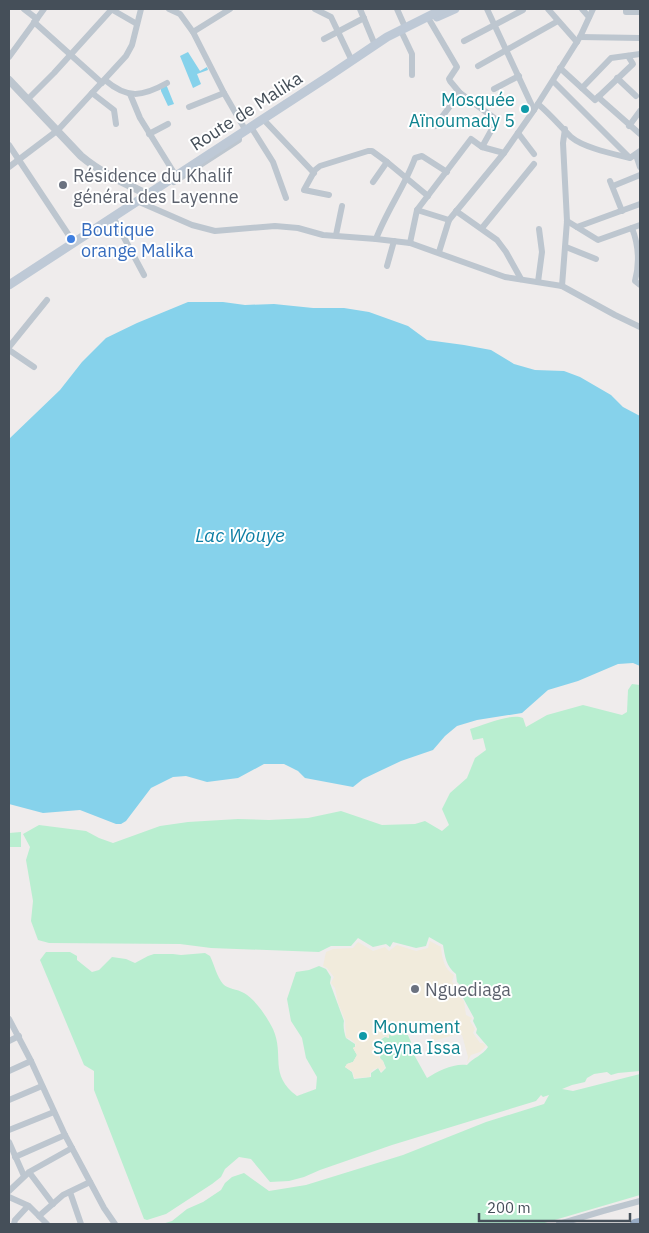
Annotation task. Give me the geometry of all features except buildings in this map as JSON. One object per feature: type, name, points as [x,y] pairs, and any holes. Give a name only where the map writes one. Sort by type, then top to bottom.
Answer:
[{"type":"highway","points":[[635,1224],[640,1223]]},
{"type":"main road","name":"Route de Malika","points":[[9,286],[376,45],[443,9]]},
{"type":"main road","name":"Route de Malika","points":[[404,31],[455,9]]},
{"type":"street","points":[[24,9],[70,54],[103,81],[117,89],[130,94],[143,94],[167,84]]},
{"type":"street","points":[[9,58],[44,9]]},
{"type":"street","points":[[28,99],[111,9],[137,24]]},
{"type":"street","points":[[9,167],[58,130],[129,51],[141,9]]},
{"type":"street","points":[[171,9],[180,14],[193,32],[245,131],[273,162],[286,198]]},
{"type":"street","points":[[193,32],[230,9]]},
{"type":"street","points":[[315,9],[331,17],[352,61]]},
{"type":"street","points":[[360,9],[376,45]]},
{"type":"street","points":[[397,9],[412,54],[412,76]]},
{"type":"street","points":[[487,9],[536,107],[566,129],[571,137],[578,142],[607,152],[635,155]]},
{"type":"street","points":[[548,9],[558,22],[578,39],[640,38]]},
{"type":"street","points":[[582,9],[590,16]]},
{"type":"street","points":[[439,252],[449,220],[504,153],[536,107],[578,39],[593,9]]},
{"type":"street","points":[[626,9],[626,12],[640,12]]},
{"type":"street","points":[[464,41],[524,10]]},
{"type":"street","points":[[324,39],[364,18]]},
{"type":"street","points":[[430,21],[457,67],[449,79],[460,93],[497,120],[482,147]]},
{"type":"street","points":[[478,66],[558,22]]},
{"type":"street","points":[[582,88],[611,58],[640,54]]},
{"type":"street","points":[[560,68],[593,99],[596,99],[633,64],[628,56]]},
{"type":"street","points":[[494,89],[519,76]]},
{"type":"street","points":[[617,78],[636,96]]},
{"type":"street","points":[[9,80],[81,156],[93,166],[110,177],[151,192],[163,189],[198,167],[239,140],[245,131]]},
{"type":"street","points":[[553,81],[615,142],[635,155],[640,167]]},
{"type":"street","points":[[189,106],[224,92]]},
{"type":"street","points":[[92,93],[114,110],[116,124]]},
{"type":"street","points":[[434,126],[460,93]]},
{"type":"street","points":[[130,94],[140,118],[176,176]]},
{"type":"street","points":[[598,97],[640,134]]},
{"type":"street","points":[[629,126],[640,111]]},
{"type":"street","points":[[263,120],[314,173]]},
{"type":"street","points":[[149,134],[168,124]]},
{"type":"street","points":[[562,286],[567,221],[563,143],[566,129]]},
{"type":"street","points":[[518,133],[534,154]]},
{"type":"street","points":[[410,243],[418,210],[471,139],[482,147],[504,153]]},
{"type":"street","points":[[607,152],[615,142]]},
{"type":"street","points":[[9,145],[74,243]]},
{"type":"street","points":[[329,195],[304,190],[318,168],[324,164],[372,151],[428,196]]},
{"type":"street","points":[[376,239],[391,206],[408,179],[415,158],[422,156],[447,172]]},
{"type":"street","points":[[373,182],[386,162]]},
{"type":"street","points":[[482,228],[534,164]]},
{"type":"street","points":[[622,211],[611,183],[640,175]]},
{"type":"street","points":[[137,201],[192,226],[215,231],[275,226],[298,228],[323,235],[410,243],[493,273],[562,286],[640,327]]},
{"type":"street","points":[[577,227],[640,204]]},
{"type":"street","points":[[336,235],[342,206]]},
{"type":"street","points":[[418,210],[449,220]]},
{"type":"street","points":[[456,211],[482,228],[502,245],[521,279]]},
{"type":"street","points":[[113,217],[144,275]]},
{"type":"street","points":[[567,221],[598,240],[640,225]]},
{"type":"street","points":[[632,228],[638,244],[638,270],[635,281],[640,285]]},
{"type":"street","points":[[538,282],[542,252],[539,229]]},
{"type":"street","points":[[387,266],[394,241]]},
{"type":"street","points":[[566,248],[596,259]]},
{"type":"street","points":[[34,367],[9,348],[47,300]]},
{"type":"street","points":[[9,1019],[31,1061],[65,1135],[115,1224]]},
{"type":"street","points":[[9,1041],[18,1036]]},
{"type":"street","points":[[9,1071],[31,1061]]},
{"type":"street","points":[[9,1100],[42,1086]]},
{"type":"street","points":[[9,1130],[54,1112]]},
{"type":"street","points":[[15,1157],[65,1135]]},
{"type":"street","points":[[9,1142],[15,1157],[27,1174],[53,1204]]},
{"type":"street","points":[[9,1191],[27,1174],[72,1148]]},
{"type":"street","points":[[39,1216],[63,1195],[90,1182]]},
{"type":"street","points":[[70,1192],[81,1224]]},
{"type":"street","points":[[9,1196],[28,1206],[47,1224]]},
{"type":"street","points":[[559,1224],[640,1201]]},
{"type":"street","points":[[14,1224],[15,1220],[28,1206]]},
{"type":"green space","points":[[632,684],[640,685],[640,1071],[611,1075],[607,1072],[594,1074],[587,1078],[585,1082],[562,1089],[573,1091],[640,1074],[640,1195],[541,1224],[162,1224],[172,1221],[187,1209],[203,1202],[221,1190],[232,1177],[244,1173],[269,1191],[306,1185],[403,1155],[486,1122],[544,1104],[549,1095],[543,1097],[541,1095],[536,1101],[392,1145],[289,1181],[270,1182],[251,1159],[239,1157],[212,1184],[166,1214],[147,1220],[144,1219],[94,1090],[94,1071],[84,1065],[40,960],[46,952],[70,952],[77,956],[77,960],[92,972],[99,970],[112,957],[126,959],[135,963],[154,954],[181,955],[205,953],[210,956],[223,984],[248,996],[264,1014],[273,1029],[276,1039],[280,1072],[283,1080],[288,1088],[297,1096],[316,1089],[317,1077],[306,1058],[302,1038],[291,1021],[287,999],[296,972],[319,966],[326,969],[331,977],[330,983],[344,1021],[346,1038],[355,1044],[353,1048],[357,1055],[353,1062],[345,1067],[352,1072],[354,1079],[371,1077],[371,1073],[378,1068],[381,1073],[386,1068],[380,1058],[380,1040],[385,1037],[389,1038],[389,1034],[392,1036],[406,1031],[411,1042],[412,1051],[427,1078],[452,1066],[467,1065],[488,1047],[476,1033],[477,1029],[473,1021],[474,1018],[462,996],[462,987],[457,982],[456,974],[446,961],[443,945],[429,937],[426,946],[416,948],[393,942],[390,947],[386,944],[373,947],[358,938],[351,946],[331,946],[319,952],[211,948],[180,944],[49,943],[38,940],[31,921],[33,901],[26,860],[30,847],[23,834],[39,825],[86,831],[113,843],[160,826],[188,822],[308,818],[341,811],[382,825],[415,824],[425,821],[442,831],[449,825],[442,809],[450,793],[467,778],[475,758],[486,750],[483,738],[473,740],[470,729],[511,717],[523,718],[526,727],[547,715],[583,705],[622,715],[627,712],[628,690]]},
{"type":"green space","points":[[21,832],[21,847],[9,847],[9,833]]},
{"type":"sand","points":[[430,941],[441,947],[446,966],[454,975],[452,982],[459,988],[459,996],[464,1001],[466,1015],[472,1018],[470,1021],[475,1029],[473,1033],[480,1043],[486,1046],[480,1052],[471,1055],[467,1063],[468,1057],[462,1035],[458,1034],[433,1041],[429,1031],[432,1027],[424,1026],[422,1028],[419,1026],[407,1029],[404,1032],[400,1031],[392,1036],[389,1034],[388,1038],[385,1036],[380,1039],[379,1058],[383,1061],[385,1068],[381,1072],[379,1068],[374,1069],[370,1073],[370,1077],[354,1078],[353,1072],[345,1067],[353,1062],[357,1055],[353,1048],[356,1046],[349,1038],[346,1038],[345,1020],[338,1003],[335,988],[331,983],[334,977],[323,966],[326,952],[333,949],[353,948],[358,942],[373,951],[385,947],[389,951],[397,945],[416,951],[428,948]]},
{"type":"water","points":[[188,52],[200,71],[207,67],[208,70],[197,74],[201,84],[193,88],[180,56]]},
{"type":"water","points":[[166,84],[174,104],[168,106],[161,91]]},
{"type":"water","name":"Lac Wouye","points":[[188,302],[223,302],[245,305],[274,304],[313,308],[344,308],[369,312],[408,326],[427,340],[491,350],[514,364],[535,370],[564,371],[580,377],[611,395],[623,407],[640,416],[640,666],[633,663],[618,664],[578,681],[548,690],[522,713],[477,720],[457,726],[433,750],[401,761],[363,779],[353,787],[305,778],[298,771],[284,764],[264,764],[238,778],[207,782],[186,776],[173,777],[151,788],[126,821],[121,824],[116,824],[80,810],[43,813],[9,804],[9,439],[60,390],[82,362],[106,338]]},
{"type":"place","name":"Mosquée Aïnoumady 5","points":[[525,109]]},
{"type":"place","name":"Résidence du Khalif général des Layenne","points":[[63,185]]},
{"type":"place","name":"Boutique orange Malika","points":[[71,239]]},
{"type":"place","name":"Nguediaga","points":[[415,989]]},
{"type":"place","name":"Monument Seyna Issa","points":[[363,1036]]}]
